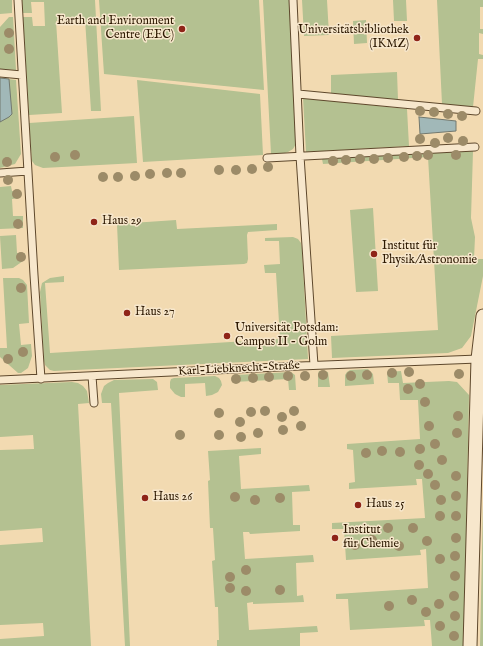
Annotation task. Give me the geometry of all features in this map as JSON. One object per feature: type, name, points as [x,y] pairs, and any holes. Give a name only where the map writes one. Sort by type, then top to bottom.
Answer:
[{"type":"street","points":[[470,646],[479,450],[478,359],[483,316]]},
{"type":"lane","points":[[18,0],[41,378]]},
{"type":"lane","points":[[293,0],[300,156],[314,365]]},
{"type":"lane","points":[[0,73],[22,75]]},
{"type":"lane","points":[[298,94],[476,111]]},
{"type":"lane","points":[[267,158],[475,147]]},
{"type":"lane","points":[[0,173],[28,171]]},
{"type":"lane","name":"Karl-Liebknecht-Straße","points":[[0,380],[314,365],[478,359]]},
{"type":"lane","points":[[92,376],[94,403]]},
{"type":"green space","points":[[0,0],[12,0],[12,13],[0,14]]},
{"type":"green space","points":[[22,0],[95,0],[101,111],[91,111],[85,19],[56,21],[62,113],[29,115],[23,17],[32,17],[33,26],[45,26],[44,2],[31,2],[32,13],[23,13]]},
{"type":"green space","points":[[99,0],[259,0],[264,90],[104,74]]},
{"type":"green space","points":[[263,0],[290,0],[296,144],[293,149],[282,154],[271,154]]},
{"type":"green space","points":[[302,0],[327,0],[329,35],[304,36]]},
{"type":"green space","points":[[393,0],[406,0],[407,21],[394,21]]},
{"type":"green space","points":[[437,0],[483,0],[483,7],[480,7],[480,29],[483,29],[483,34],[479,33],[479,54],[483,55],[483,59],[478,59],[473,107],[442,104]]},
{"type":"green space","points":[[9,17],[13,17],[16,70],[0,69],[0,27]]},
{"type":"green space","points":[[366,20],[367,43],[354,44],[353,21]]},
{"type":"green space","points":[[397,72],[398,100],[331,93],[331,75]]},
{"type":"green space","points":[[0,78],[16,80],[21,154],[15,164],[0,168]]},
{"type":"green space","points":[[137,80],[260,94],[263,155],[143,162]]},
{"type":"green space","points":[[303,98],[407,109],[409,146],[306,152]]},
{"type":"green space","points":[[134,116],[137,163],[43,168],[35,165],[32,161],[29,123]]},
{"type":"green space","points":[[473,151],[471,218],[475,237],[474,259],[483,259],[483,276],[471,336],[462,348],[448,353],[332,358],[331,336],[438,330],[428,157],[323,164],[322,159]]},
{"type":"green space","points":[[11,186],[12,191],[20,191],[20,198],[12,199],[13,216],[23,216],[23,228],[0,229],[0,187]]},
{"type":"green space","points":[[373,208],[378,291],[356,292],[350,210]]},
{"type":"green space","points":[[176,220],[177,229],[277,224],[277,230],[248,232],[248,259],[247,263],[244,264],[119,270],[117,224]]},
{"type":"green space","points":[[16,235],[17,253],[25,253],[23,261],[13,268],[2,269],[0,236]]},
{"type":"green space","points":[[293,237],[298,239],[302,248],[308,359],[54,371],[50,370],[45,365],[40,292],[42,283],[50,278],[64,276],[64,282],[45,283],[50,353],[280,339],[276,273],[265,273],[264,265],[280,264],[279,241],[265,241],[265,238]]},
{"type":"green space","points":[[3,278],[19,278],[27,285],[29,323],[19,324],[21,345],[31,344],[32,356],[28,368],[21,373],[18,373],[0,357],[0,348],[7,348]]},
{"type":"green space","points":[[368,369],[373,374],[374,384],[345,386],[345,375],[347,372],[350,370]]},
{"type":"green space","points":[[319,371],[328,372],[330,387],[318,387]]},
{"type":"green space","points":[[401,371],[403,383],[457,382],[469,395],[464,646],[432,646],[430,620],[424,620],[425,626],[350,630],[348,599],[336,599],[336,594],[428,588],[426,549],[420,550],[421,555],[346,560],[344,529],[332,529],[332,523],[425,518],[422,479],[416,479],[417,485],[349,489],[349,483],[355,482],[353,450],[347,449],[347,444],[420,439],[418,400],[400,400],[399,383],[388,383],[387,372]]},
{"type":"green space","points":[[291,372],[295,375],[296,390],[289,390],[288,379],[234,382],[234,376],[236,375]]},
{"type":"green space","points":[[215,376],[219,378],[222,385],[218,392],[212,395],[206,396],[205,383],[185,384],[185,397],[175,394],[170,388],[171,379],[174,378]]},
{"type":"green space","points":[[153,379],[157,382],[158,390],[119,393],[130,646],[125,646],[111,403],[102,403],[101,394],[104,386],[114,380]]},
{"type":"green space","points":[[72,382],[83,386],[87,391],[89,403],[78,404],[91,646],[0,646],[0,639],[44,636],[43,623],[0,625],[0,545],[43,542],[42,528],[0,531],[0,450],[34,449],[33,435],[0,437],[0,385]]},
{"type":"green space","points":[[261,448],[261,454],[239,456],[241,489],[309,485],[310,491],[292,492],[293,525],[300,525],[300,531],[250,534],[249,532],[243,532],[245,559],[313,555],[314,562],[296,563],[297,596],[303,595],[304,602],[247,603],[249,630],[317,626],[318,632],[300,633],[300,646],[217,646],[217,640],[219,640],[218,607],[215,607],[212,561],[215,560],[213,528],[210,528],[208,481],[210,480],[208,451]]},
{"type":"green space","points":[[483,501],[483,646],[480,646]]},
{"type":"water","points":[[0,78],[9,79],[12,114],[0,122]]},
{"type":"water","points":[[419,117],[456,121],[456,131],[420,134]]},
{"type":"place","name":"Earth and Environment Centre (EEC)","points":[[182,29]]},
{"type":"place","name":"Universitätsbibliothek (IKMZ)","points":[[417,38]]},
{"type":"place","name":"Haus 29","points":[[94,222]]},
{"type":"place","name":"Institut für Physik/Astronomie","points":[[374,254]]},
{"type":"place","name":"Haus 27","points":[[127,313]]},
{"type":"place","name":"Universität Potsdam: Campus II - Golm","points":[[227,336]]},
{"type":"place","name":"Haus 26","points":[[145,498]]},
{"type":"place","name":"Haus 25","points":[[358,505]]},
{"type":"place","name":"Institut für Chemie","points":[[335,538]]}]
